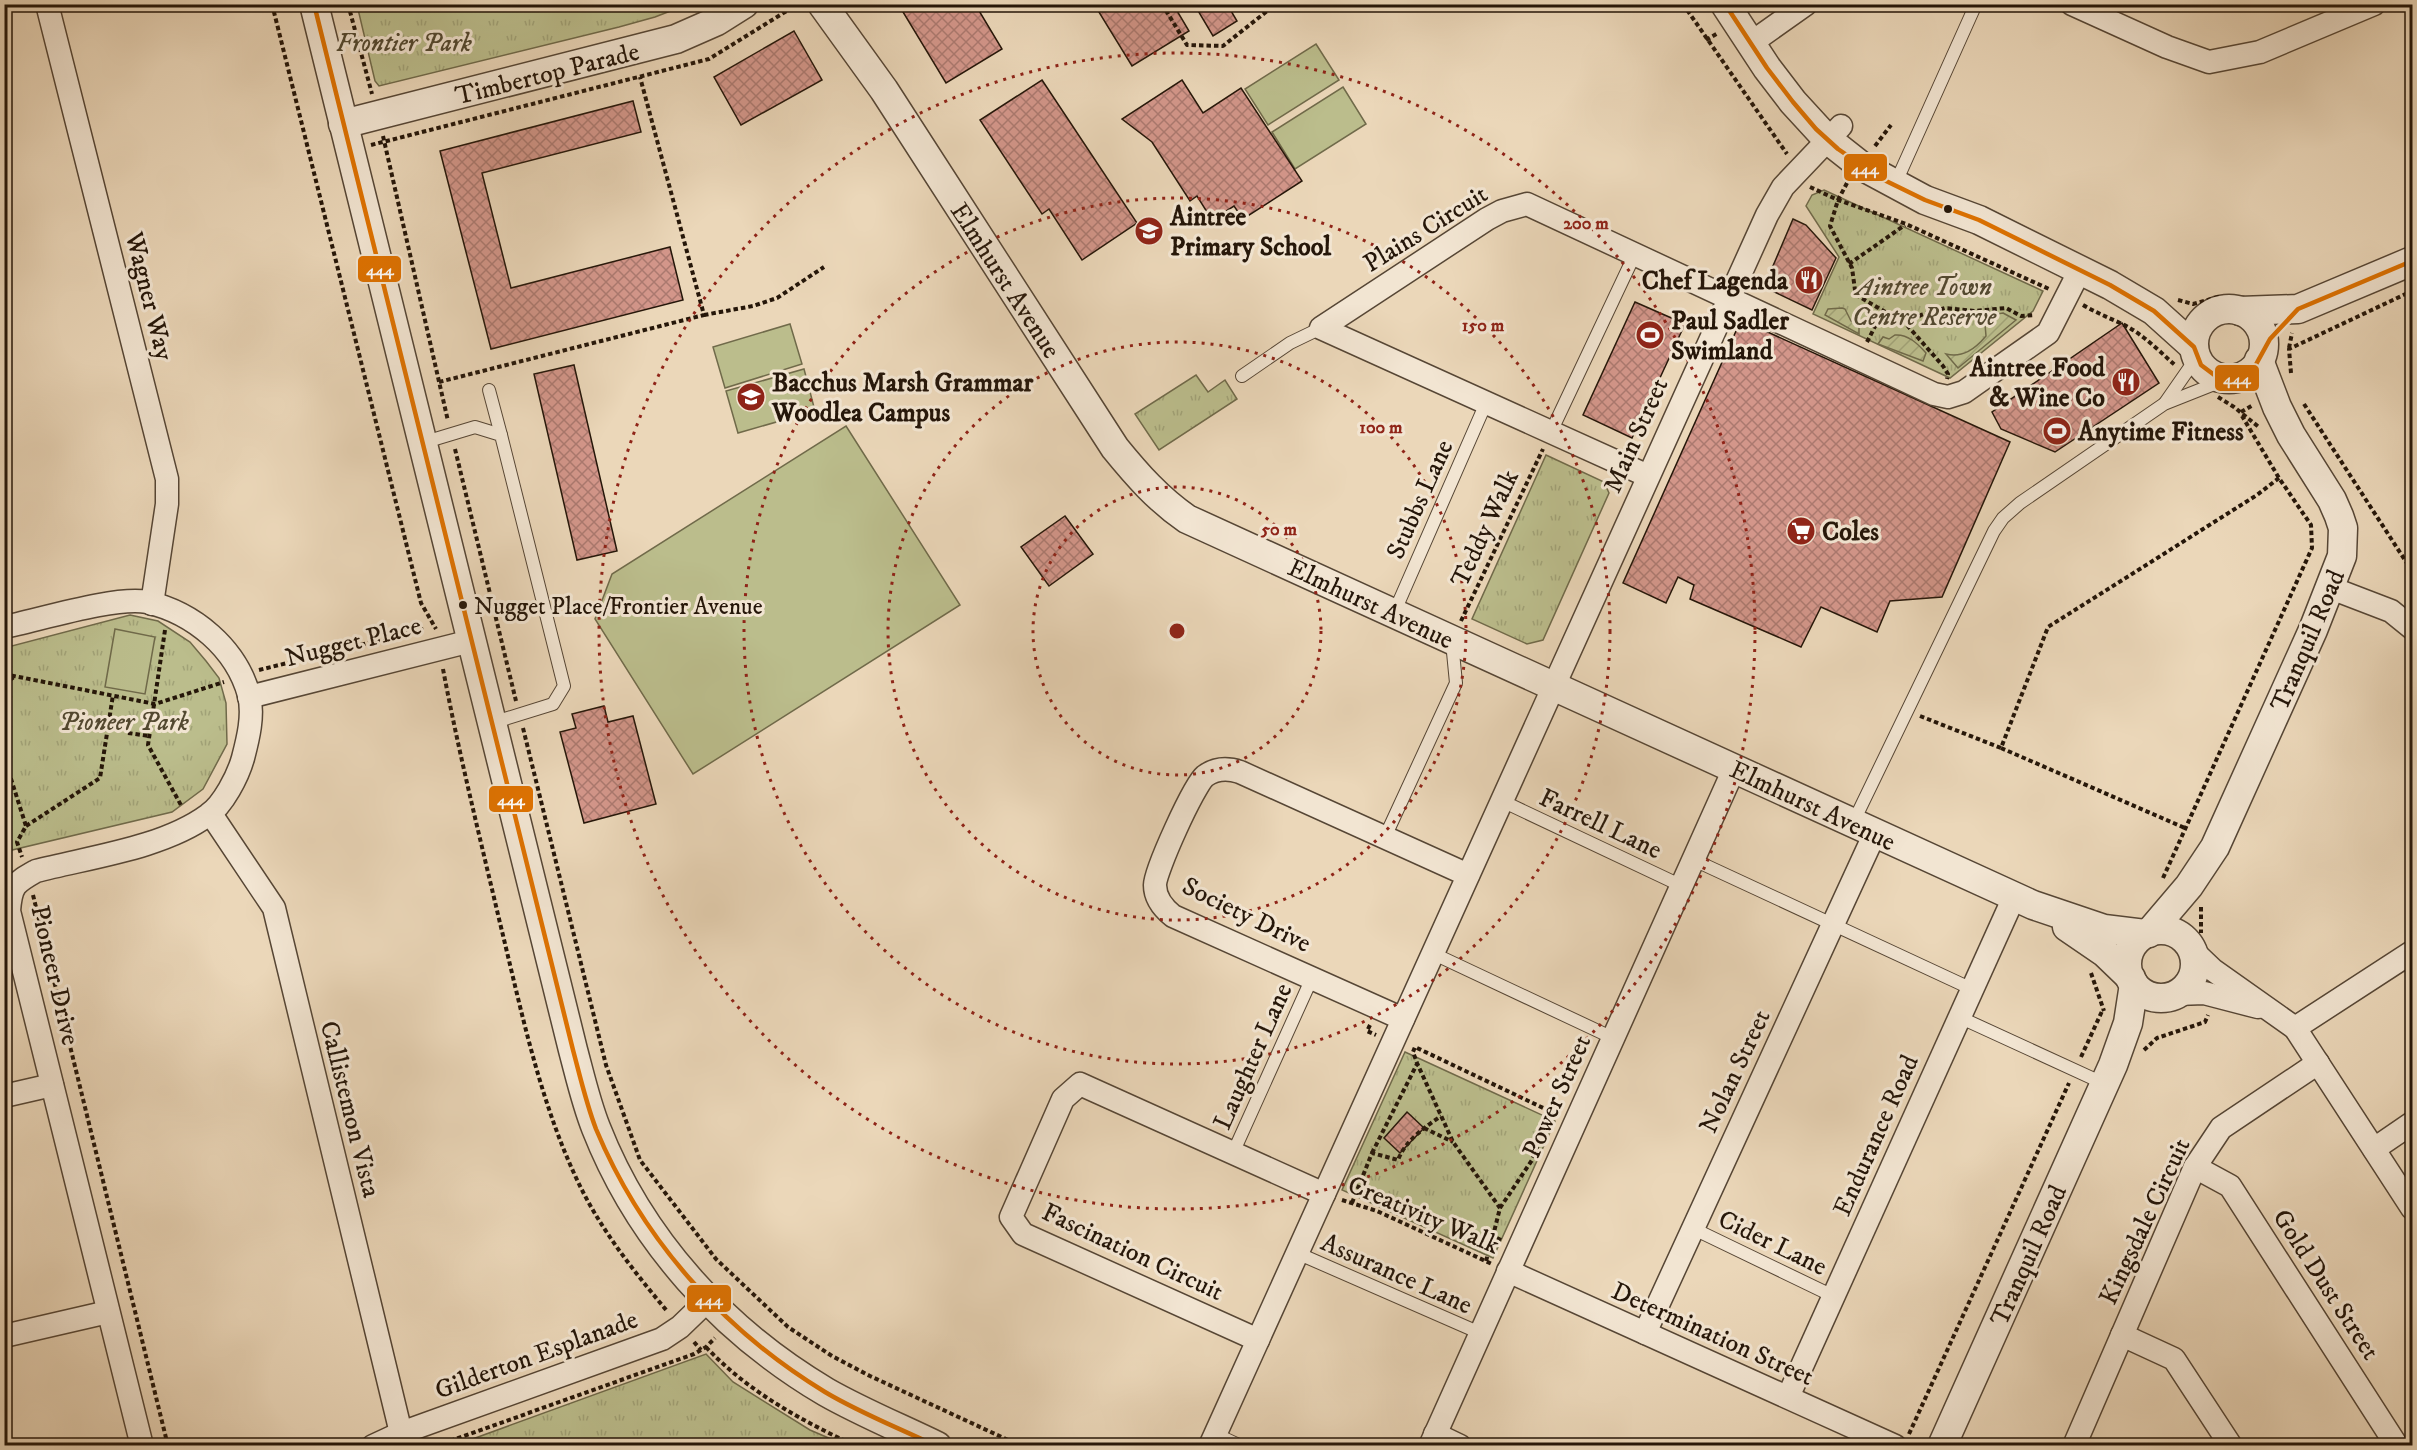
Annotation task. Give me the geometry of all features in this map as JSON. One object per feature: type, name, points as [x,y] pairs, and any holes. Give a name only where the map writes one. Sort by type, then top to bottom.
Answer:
[{"type":"street","name":"Wagner Way","points":[[47,4],[167,479],[160,606]]},
{"type":"street","points":[[314,4],[570,1038],[595,1126],[622,1186],[665,1251],[708,1300],[747,1337],[789,1369],[828,1393],[937,1446]]},
{"type":"street","name":"Timbertop Parade","points":[[343,124],[676,39],[717,21],[744,4]]},
{"type":"street","name":"Elmhurst Avenue","points":[[822,4],[884,90],[1116,448],[1170,508],[1187,519],[2023,901],[2104,930],[2147,933]]},
{"type":"street","points":[[1725,4],[1809,91],[1834,132],[1860,165],[1882,179],[1925,200],[1979,219]]},
{"type":"street","points":[[1744,4],[1758,39]]},
{"type":"street","points":[[1758,39],[1806,4]]},
{"type":"street","points":[[2072,4],[2167,48],[2209,62],[2260,52],[2374,4]]},
{"type":"street","points":[[1834,132],[1979,219],[2080,270],[2154,311],[2195,352],[2209,372],[2230,378],[2246,374],[2271,339],[2298,309]]},
{"type":"street","name":"Main Street","points":[[1212,1440],[1728,297],[1783,187],[1834,132]]},
{"type":"street","name":"Plains Circuit","points":[[1321,328],[1487,219],[1502,211],[1527,204],[1934,394],[1948,397],[1964,392],[2041,339],[2055,323],[2054,295]]},
{"type":"street","points":[[2154,311],[2194,318],[2206,317],[2220,310],[2298,309],[2412,261]]},
{"type":"street","points":[[2054,295],[2080,270]]},
{"type":"street","points":[[2240,311],[2256,322],[2261,331],[2261,356]]},
{"type":"street","points":[[2195,352],[2197,328],[2206,317]]},
{"type":"street","points":[[1321,328],[1648,476]]},
{"type":"street","name":"Tranquil Road","points":[[2191,949],[2190,921],[2215,847],[2331,588],[2342,556],[2343,528],[2332,500],[2291,435],[2277,407],[2261,356]]},
{"type":"street","name":"Tranquil Road","points":[[2230,378],[2246,388],[2291,435]]},
{"type":"street","points":[[2331,588],[2391,611],[2412,628]]},
{"type":"street","name":"Pioneer Drive","points":[[4,627],[120,601],[160,606],[201,625],[221,645],[238,668],[249,697],[250,723],[238,775],[201,820],[165,839],[36,871],[18,881],[7,891],[9,911],[142,1446]]},
{"type":"street","name":"Nugget Place","points":[[249,697],[471,641]]},
{"type":"street","name":"Power Street","points":[[1432,1440],[1734,769]]},
{"type":"street","name":"Society Drive","points":[[1403,1020],[1173,915],[1161,904],[1155,888],[1157,872],[1199,782],[1213,771],[1234,770],[1468,875]]},
{"type":"street","name":"Callistemon Vista","points":[[201,820],[274,908],[401,1433]]},
{"type":"street","name":"Nolan Street","points":[[1645,1333],[1833,926],[1864,828]]},
{"type":"street","name":"Tranquil Road","points":[[2147,933],[2189,886],[2215,847]]},
{"type":"street","name":"Elmhurst Avenue","points":[[2023,901],[2104,953],[2132,981]]},
{"type":"street","name":"Endurance Road","points":[[1788,1397],[1972,989],[2023,901]]},
{"type":"street","points":[[2109,1074],[2128,1023],[2132,981],[2128,958],[2137,940],[2147,933],[2160,930],[2172,932],[2183,938],[2213,970],[2295,1028],[2412,1208]]},
{"type":"street","points":[[2109,1074],[2143,1024],[2189,984],[2196,965],[2191,949]]},
{"type":"street","points":[[2295,1028],[2412,952]]},
{"type":"street","points":[[2132,981],[2140,991],[2157,998],[2205,993],[2267,1009]]},
{"type":"street","name":"Kingsdale Circuit","points":[[2074,1446],[2195,1167],[2221,1128],[2318,1063]]},
{"type":"street","name":"Tranquil Road","points":[[1942,1446],[2109,1074]]},
{"type":"street","name":"Fascination Circuit","points":[[1258,1340],[1023,1234],[1011,1217],[1063,1099],[1080,1083],[1324,1194]]},
{"type":"street","points":[[4,1096],[52,1085]]},
{"type":"street","points":[[2374,1149],[2412,1123]]},
{"type":"street","name":"Gold Dust Street","points":[[2195,1167],[2230,1186],[2397,1446]]},
{"type":"street","name":"Determination Street","points":[[1508,1272],[1788,1397],[1902,1440]]},
{"type":"street","name":"Gilderton Esplanade","points":[[373,1446],[401,1433],[662,1339],[680,1327],[708,1300]]},
{"type":"street","points":[[4,1336],[108,1312]]},
{"type":"street","points":[[2122,1335],[2174,1359],[2231,1446]]},
{"type":"street","points":[[1432,1440],[1460,1446]]},
{"type":"lane","points":[[1901,171],[1976,4]]},
{"type":"lane","points":[[1551,432],[1635,254]]},
{"type":"lane","name":"Plains Circuit","points":[[1242,376],[1290,343],[1321,328]]},
{"type":"lane","points":[[2164,404],[2195,352]]},
{"type":"lane","points":[[1864,828],[1907,711],[1994,531],[2003,518],[2020,503],[2164,404],[2230,378]]},
{"type":"lane","points":[[489,390],[564,686],[554,704],[492,723]]},
{"type":"lane","name":"Stubbs Lane","points":[[1394,614],[1486,403]]},
{"type":"lane","points":[[422,443],[475,427],[501,435]]},
{"type":"lane","points":[[1385,837],[1456,683],[1452,641]]},
{"type":"lane","name":"Farrell Lane","points":[[1502,801],[1682,886]]},
{"type":"lane","points":[[1694,860],[1972,989]]},
{"type":"lane","points":[[1432,954],[1613,1038]]},
{"type":"lane","name":"Laughter Lane","points":[[1233,1153],[1312,978]]},
{"type":"lane","points":[[1959,1017],[2075,1070],[2109,1074]]},
{"type":"lane","name":"Cider Lane","points":[[1694,1228],[1833,1296]]},
{"type":"lane","name":"Assurance Lane","points":[[1297,1253],[1480,1333]]},
{"type":"lane","points":[[1212,1440],[1241,1446]]},
{"type":"path","points":[[272,4],[421,603],[435,627],[473,808],[522,1015],[550,1111],[583,1192],[595,1212],[642,1282],[701,1350]]},
{"type":"path","points":[[348,4],[378,116],[451,434],[606,1065],[640,1160],[716,1259],[788,1327],[832,1356],[870,1376],[1021,1446]]},
{"type":"path","points":[[1162,4],[1187,45],[1223,46],[1276,4]]},
{"type":"path","points":[[1683,4],[1809,186],[1838,200],[1906,224],[2054,295],[2120,323],[2142,338]]},
{"type":"path","points":[[640,77],[704,315]]},
{"type":"path","points":[[1838,200],[1830,226],[1849,264],[1858,296],[1906,324],[1943,366],[1947,379]]},
{"type":"path","points":[[1849,264],[1906,224]]},
{"type":"path","points":[[439,382],[704,315],[753,306],[777,298],[824,267]]},
{"type":"path","points":[[2291,376],[2289,349],[2412,291]]},
{"type":"path","points":[[1906,324],[1921,315],[1945,308],[1975,310],[2006,308],[2021,316],[2038,315],[2034,320]]},
{"type":"path","points":[[1856,338],[1877,348]]},
{"type":"path","points":[[1941,378],[1954,378]]},
{"type":"path","points":[[2298,396],[2412,571]]},
{"type":"path","points":[[2159,887],[2312,548],[2311,525],[2279,478],[2241,412]]},
{"type":"path","name":"Teddy Walk","points":[[1452,641],[1551,432]]},
{"type":"path","points":[[2001,748],[2048,627],[2257,495],[2279,478]]},
{"type":"path","points":[[160,606],[148,745],[201,820]]},
{"type":"path","points":[[4,685],[15,676]]},
{"type":"path","points":[[113,695],[100,778],[26,826],[17,842],[28,875],[168,1446]]},
{"type":"path","points":[[1907,711],[2001,748],[2185,828]]},
{"type":"path","points":[[128,733],[149,736]]},
{"type":"path","points":[[4,757],[26,826]]},
{"type":"path","points":[[2089,968],[2105,1020]]},
{"type":"path","points":[[1902,1440],[2103,1009]]},
{"type":"path","points":[[1500,1208],[1453,1142],[1417,1063],[1413,1052],[1415,1047],[1575,1123]]},
{"type":"path","points":[[1352,1203],[1372,1153],[1417,1063]]},
{"type":"path","points":[[1486,1261],[1500,1208],[1532,1160],[1552,1112]]},
{"type":"path","points":[[1372,1153],[1398,1160],[1400,1153],[1424,1128],[1441,1116]]},
{"type":"path","points":[[1424,1128],[1453,1142]]},
{"type":"path","name":"Creativity Walk","points":[[1324,1194],[1377,1211],[1508,1272]]},
{"type":"path","points":[[1493,1236],[1502,1240]]},
{"type":"path","points":[[706,1347],[722,1364],[752,1387],[804,1419],[856,1446]]},
{"type":"green space","name":"Frontier Park","points":[[357,4],[686,5],[619,27],[379,86],[375,81]]},
{"type":"green space","points":[[1316,44],[1339,80],[1268,125],[1245,89]]},
{"type":"green space","points":[[1343,87],[1366,124],[1295,169],[1272,132]]},
{"type":"green space","name":"Aintree Town Centre Reserve","points":[[1824,190],[2043,291],[2033,311],[1950,378],[1813,314],[1839,257],[1806,206],[1812,195]]},
{"type":"green space","points":[[1828,309],[1845,309],[1851,321],[1859,325],[1859,334],[1825,315]]},
{"type":"green space","points":[[2003,313],[2016,320],[1958,368],[1946,354],[1958,355],[1978,345],[1986,336],[1985,324],[1978,317]]},
{"type":"green space","points":[[790,324],[802,364],[725,388],[713,347]]},
{"type":"green space","points":[[1895,335],[1908,338],[1920,346],[1926,353],[1923,361],[1878,344],[1883,337],[1889,339]]},
{"type":"green space","points":[[804,369],[815,411],[738,433],[726,391]]},
{"type":"green space","points":[[1196,375],[1208,392],[1225,380],[1237,399],[1159,450],[1135,414]]},
{"type":"green space","points":[[846,426],[960,605],[693,774],[595,619],[612,574]]},
{"type":"green space","points":[[1546,455],[1604,482],[1609,493],[1543,640],[1527,644],[1472,619]]},
{"type":"green space","name":"Pioneer Park","points":[[130,615],[158,621],[190,642],[219,678],[226,703],[227,744],[203,789],[172,812],[12,850],[4,816],[4,648]]},
{"type":"green space","points":[[115,629],[155,637],[145,694],[105,687]]},
{"type":"green space","points":[[1405,1052],[1555,1121],[1493,1258],[1342,1190]]},
{"type":"green space","points":[[706,1354],[733,1382],[810,1430],[845,1445],[456,1445]]},
{"type":"building","points":[[916,4],[975,4],[1002,49],[946,83],[903,12]]},
{"type":"building","points":[[1094,4],[1173,4],[1189,31],[1132,66]]},
{"type":"building","points":[[1194,4],[1227,4],[1237,21],[1213,36]]},
{"type":"building","points":[[794,31],[822,80],[741,125],[714,77]]},
{"type":"building","points":[[1042,80],[1137,223],[1082,260],[1049,209],[1042,214],[980,120]]},
{"type":"building","points":[[1182,80],[1203,113],[1241,88],[1302,181],[1243,219],[1234,206],[1212,220],[1197,196],[1190,201],[1152,142],[1122,119]]},
{"type":"building","points":[[633,101],[641,132],[482,173],[511,288],[670,247],[683,300],[491,349],[440,151]]},
{"type":"building","points":[[1793,219],[1806,225],[1836,258],[1812,310],[1764,287]]},
{"type":"building","points":[[1635,302],[1685,324],[1632,438],[1583,415]]},
{"type":"building","points":[[1741,320],[2010,442],[1942,597],[1890,601],[1877,632],[1821,607],[1801,647],[1690,599],[1694,585],[1678,577],[1666,603],[1623,583]]},
{"type":"building","points":[[2122,323],[2159,383],[2055,452],[2001,429],[1992,412]]},
{"type":"building","points":[[574,365],[617,551],[577,560],[534,374]]},
{"type":"building","points":[[1065,516],[1093,554],[1049,586],[1021,547]]},
{"type":"building","points":[[604,706],[608,722],[633,716],[656,804],[584,823],[560,732],[576,728],[572,714]]},
{"type":"building","points":[[1407,1112],[1424,1128],[1400,1153],[1384,1138]]},
{"type":"transit line","name":"444","points":[[314,4],[573,1050],[596,1129],[637,1208],[662,1244],[720,1311],[753,1340],[825,1392],[866,1414],[936,1446]]},
{"type":"transit line","name":"444","points":[[1725,4],[1767,68],[1793,102],[1816,129],[1838,149],[1882,179],[1925,200],[1979,220],[2110,285],[2154,311],[2194,347],[2201,365],[2217,377],[2237,378],[2254,368],[2270,339],[2298,309],[2412,261]]},
{"type":"place","name":"Aintree Primary School","points":[[1149,231]]},
{"type":"place","name":"Chef Lagenda","points":[[1809,280]]},
{"type":"place","name":"Paul Sadler Swimland","points":[[1650,335]]},
{"type":"place","name":"Aintree Food & Wine Co","points":[[2126,382]]},
{"type":"place","name":"Bacchus Marsh Grammar Woodlea Campus","points":[[751,397]]},
{"type":"place","name":"Anytime Fitness","points":[[2057,431]]},
{"type":"place","name":"Coles","points":[[1801,531]]},
{"type":"place","name":"Nugget Place/Frontier Avenue","points":[[463,605]]}]
